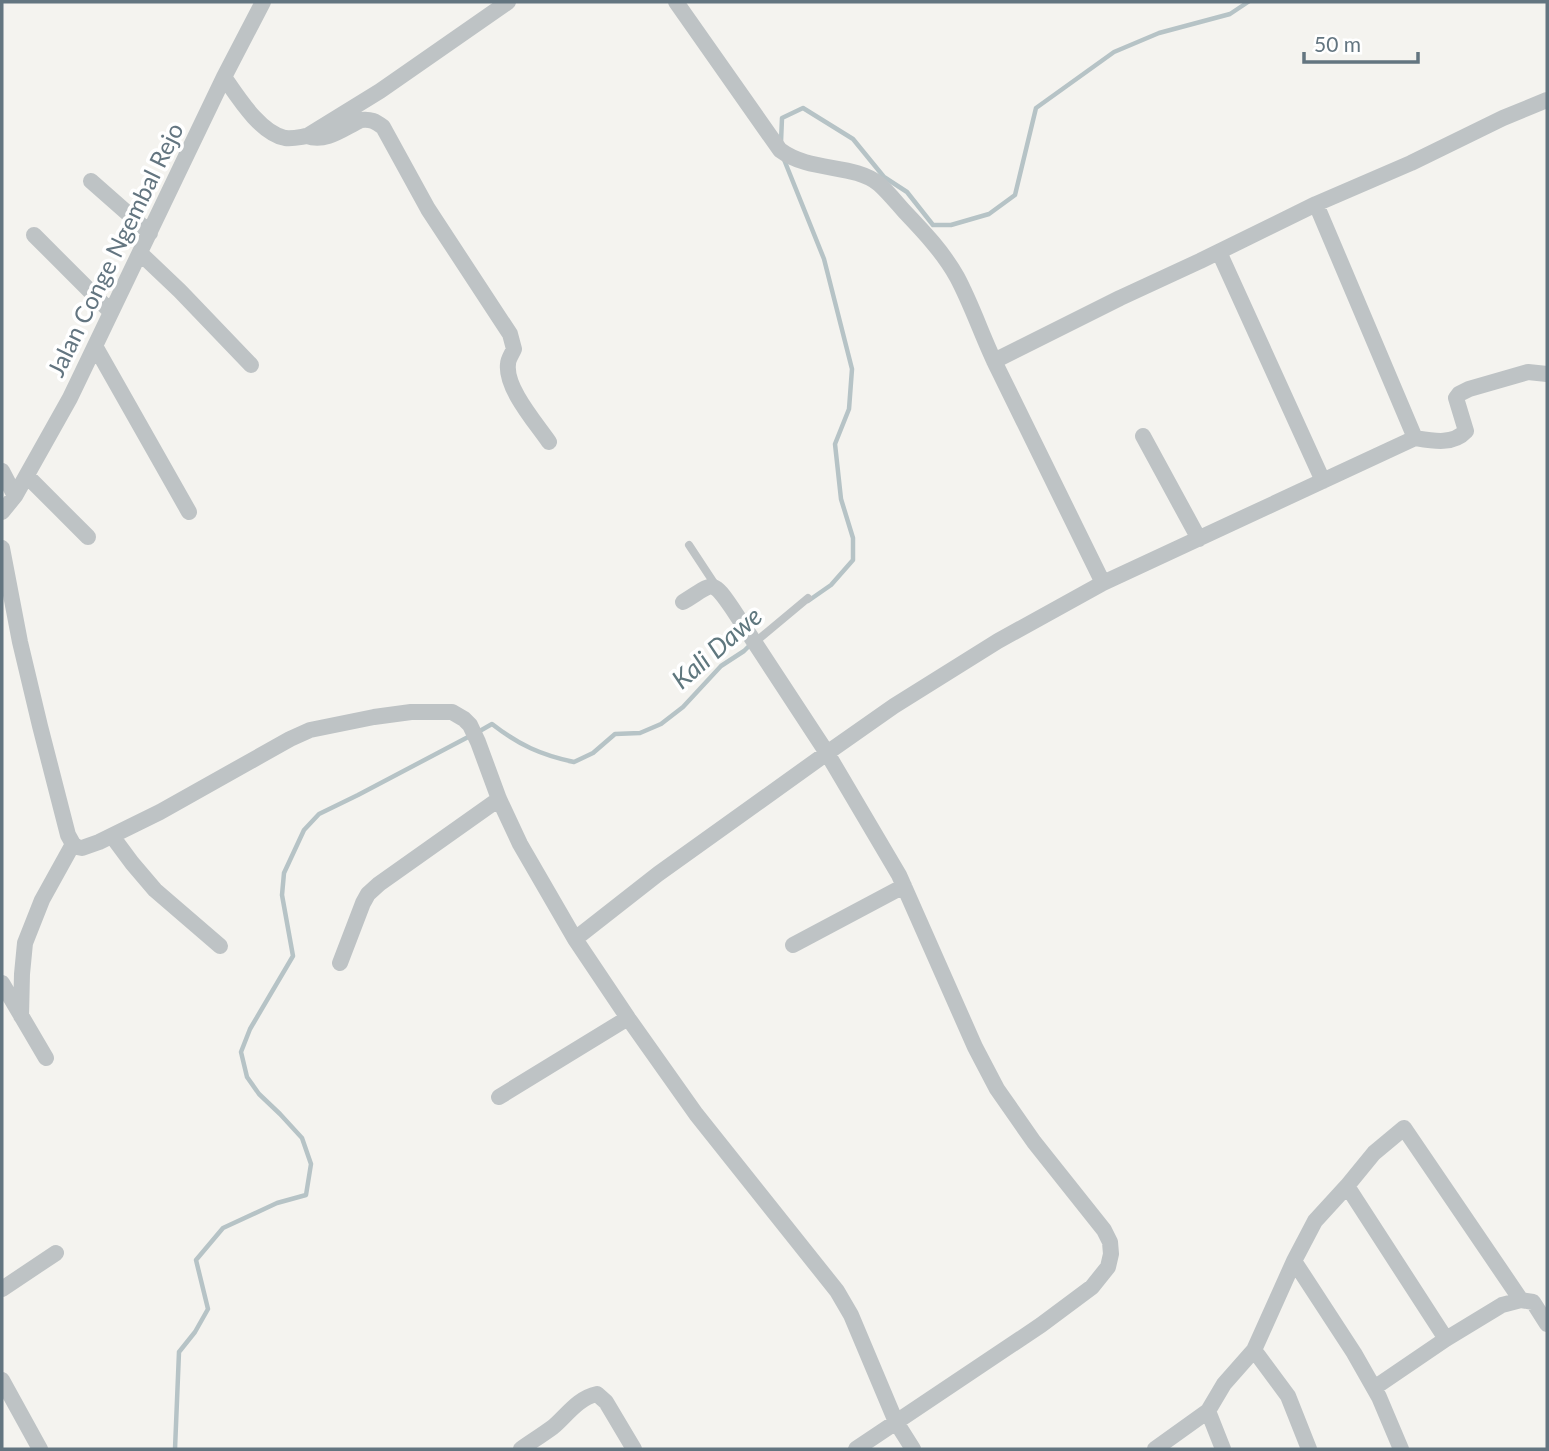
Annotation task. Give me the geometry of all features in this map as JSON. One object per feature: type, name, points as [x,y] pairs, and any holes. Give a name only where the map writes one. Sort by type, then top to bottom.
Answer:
[{"type":"street","name":"Jalan Conge Ngembal Rejo","points":[[2,512],[27,476],[70,398],[224,77],[263,2]]},
{"type":"street","points":[[224,77],[258,121],[271,132],[283,138],[307,136],[380,91],[508,2]]},
{"type":"street","points":[[676,2],[780,150],[804,163],[871,179],[882,187],[925,233],[956,275],[994,361],[1103,583]]},
{"type":"street","points":[[994,361],[1316,204],[1547,100]]},
{"type":"street","points":[[307,136],[325,138],[361,120],[375,121],[383,127],[428,209],[510,334],[514,349],[508,365],[512,384],[522,404],[550,442]]},
{"type":"street","points":[[91,181],[150,233]]},
{"type":"street","points":[[1316,204],[1415,439]]},
{"type":"street","points":[[34,234],[111,312]]},
{"type":"street","points":[[1219,252],[1323,481]]},
{"type":"street","points":[[140,253],[251,365]]},
{"type":"street","points":[[95,346],[189,512]]},
{"type":"street","points":[[575,939],[658,874],[827,753],[894,706],[998,641],[1103,583],[1415,439],[1438,442],[1454,439],[1466,431],[1456,398],[1469,389],[1528,372],[1547,374]]},
{"type":"street","points":[[1143,436],[1199,539]]},
{"type":"street","points":[[2,471],[15,496]]},
{"type":"street","points":[[27,476],[88,537]]},
{"type":"street","points":[[2,548],[20,642],[68,835],[73,844],[82,848],[160,812],[290,738],[310,730],[374,717],[424,712],[452,712],[470,725],[520,844],[575,939],[696,1114],[837,1291],[851,1315],[896,1422],[913,1449]]},
{"type":"street","points":[[683,602],[707,587],[717,588],[754,643],[827,753],[905,886],[991,1079],[1034,1142],[1104,1230],[1110,1242],[1108,1267],[1092,1287],[1041,1325],[856,1449]]},
{"type":"street","points":[[340,963],[369,894],[379,884],[499,799]]},
{"type":"street","points":[[112,836],[155,890],[220,946]]},
{"type":"street","points":[[21,1016],[25,943],[42,900],[73,844]]},
{"type":"street","points":[[793,945],[905,886]]},
{"type":"street","points":[[2,983],[46,1058]]},
{"type":"street","points":[[499,1097],[628,1018]]},
{"type":"street","points":[[1155,1449],[1208,1411],[1224,1384],[1254,1350],[1315,1221],[1374,1153],[1404,1128],[1527,1301],[1547,1324]]},
{"type":"street","points":[[1348,1186],[1446,1339]]},
{"type":"street","points":[[2,1289],[56,1253]]},
{"type":"street","points":[[1294,1261],[1374,1388],[1401,1449]]},
{"type":"street","points":[[1374,1388],[1502,1305],[1527,1301],[1547,1293]]},
{"type":"street","points":[[1254,1350],[1288,1396],[1309,1449]]},
{"type":"street","points":[[2,1380],[40,1449]]},
{"type":"street","points":[[520,1449],[556,1424],[575,1405],[597,1394],[606,1402],[635,1449]]},
{"type":"street","points":[[1208,1411],[1223,1449]]},
{"type":"lane","points":[[689,545],[717,588]]},
{"type":"lane","points":[[754,643],[808,598]]},
{"type":"waterway","name":"Kali Dawe","points":[[781,142],[782,118],[803,108],[853,139],[884,177],[907,192],[933,225],[951,225],[989,214],[1015,195],[1036,108],[1114,52],[1159,33],[1230,14],[1248,2]]},
{"type":"waterway","name":"Kali Dawe","points":[[783,157],[824,259],[852,369],[849,409],[835,444],[841,499],[853,538],[853,560],[831,585],[808,601]]},
{"type":"waterway","name":"Kali Dawe","points":[[478,732],[492,724],[531,748],[574,762],[593,753],[615,734],[640,733],[661,724],[683,707],[721,666],[751,644]]},
{"type":"waterway","name":"Kali Dawe","points":[[175,1449],[179,1352],[208,1309],[196,1260],[223,1228],[277,1203],[306,1195],[311,1164],[302,1138],[259,1094],[247,1077],[241,1052],[250,1029],[293,956],[282,895],[284,873],[304,830],[319,814],[470,736]]}]
